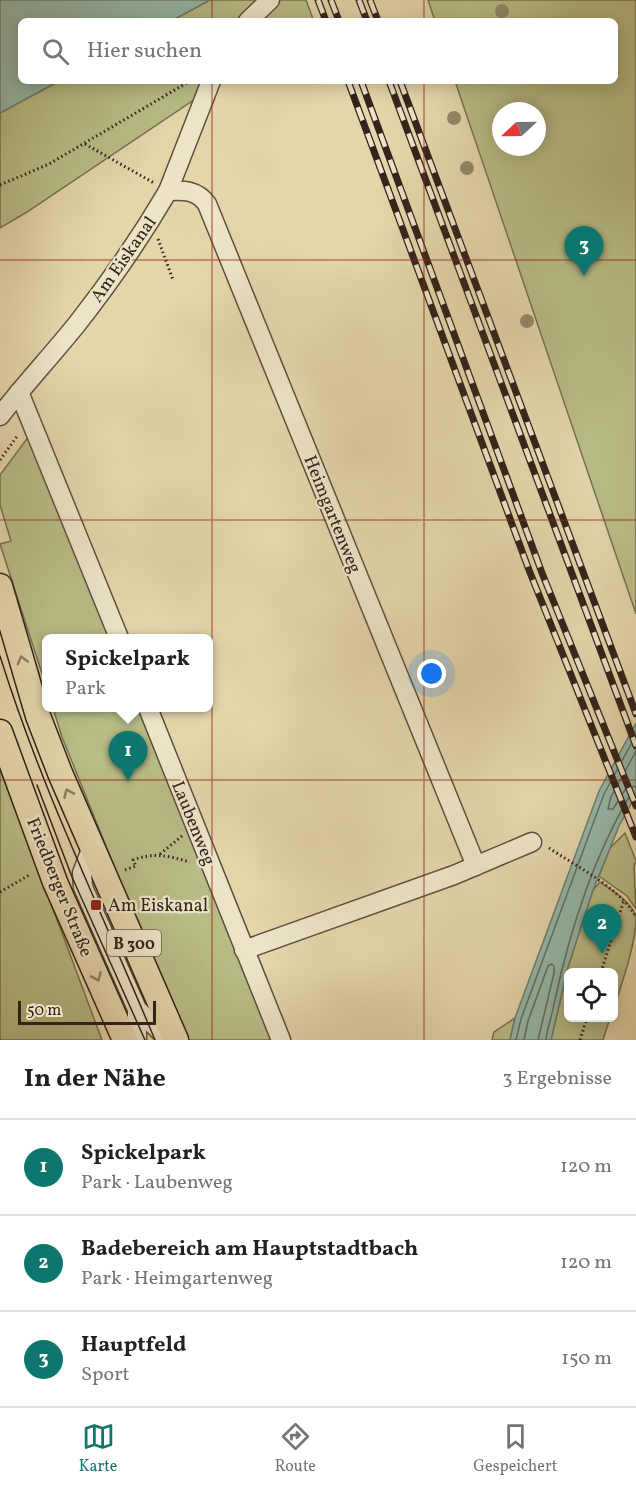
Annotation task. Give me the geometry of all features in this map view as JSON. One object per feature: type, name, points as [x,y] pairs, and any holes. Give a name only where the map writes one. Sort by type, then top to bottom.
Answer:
[{"type":"main road","name":"B 300","points":[[0,586],[38,716],[60,773],[176,1040]]},
{"type":"main road","name":"Friedberger Straße","points":[[0,732],[40,870],[125,1040]]},
{"type":"street","points":[[251,18],[270,0]]},
{"type":"street","name":"Am Eiskanal","points":[[0,416],[78,323],[151,219],[168,191],[210,84]]},
{"type":"street","name":"Heimgartenweg","points":[[168,191],[183,190],[201,195],[207,204],[476,866]]},
{"type":"street","points":[[19,392],[117,634]]},
{"type":"street","name":"Laubenweg","points":[[149,712],[280,1040]]},
{"type":"street","points":[[244,950],[476,866],[532,842]]},
{"type":"street","points":[[92,847],[82,873],[83,887],[137,1009],[169,1040]]},
{"type":"street","points":[[40,870],[72,877],[83,887]]},
{"type":"street","points":[[137,1009],[137,1040]]},
{"type":"path","points":[[0,185],[49,164],[186,84]]},
{"type":"path","points":[[85,144],[168,191]]},
{"type":"path","points":[[151,219],[173,280]]},
{"type":"path","points":[[0,460],[29,417]]},
{"type":"path","points":[[160,854],[195,825]]},
{"type":"path","points":[[120,872],[136,866],[133,860],[160,854],[212,868]]},
{"type":"path","points":[[558,854],[624,900],[636,917]]},
{"type":"path","points":[[0,892],[40,870]]},
{"type":"path","points":[[602,968],[624,900]]},
{"type":"path","points":[[580,1040],[585,1022]]},
{"type":"green space","points":[[210,0],[306,0],[313,18],[177,18]]},
{"type":"green space","points":[[428,0],[636,0],[636,614],[456,84],[618,84],[618,18],[434,18]]},
{"type":"green space","points":[[53,84],[218,84],[0,228],[0,113]]},
{"type":"green space","points":[[29,436],[114,634],[42,634],[42,674],[0,544],[11,541],[0,505],[0,475]]},
{"type":"green space","points":[[54,712],[147,712],[281,1040],[184,1040],[62,737]]},
{"type":"green space","points":[[0,767],[102,1040],[0,1040]]},
{"type":"green space","points":[[625,833],[636,861],[634,867],[636,909],[627,896],[599,876],[610,848]]},
{"type":"green space","points":[[600,882],[631,907],[636,918],[634,939],[618,995],[618,968],[568,968],[593,890]]},
{"type":"green space","points":[[564,984],[564,1022],[609,1022],[603,1040],[551,1040]]},
{"type":"green space","points":[[515,1018],[510,1040],[492,1040],[494,1032]]},
{"type":"water","points":[[0,0],[210,0],[177,18],[18,18],[18,84],[53,84],[0,113]]},
{"type":"water","points":[[636,723],[636,795],[619,826],[593,890],[568,968],[564,968],[564,984],[551,1040],[510,1040],[515,1018],[599,791]]},
{"type":"tram line","points":[[0,656],[53,802],[155,1040]]},
{"type":"tram line","points":[[37,785],[72,877],[145,1040]]},
{"type":"railway","points":[[318,0],[325,18]]},
{"type":"railway","points":[[331,0],[338,18]]},
{"type":"railway","points":[[359,0],[366,18]]},
{"type":"railway","points":[[370,0],[377,18]]},
{"type":"railway","points":[[349,84],[529,570],[636,837]]},
{"type":"railway","points":[[362,84],[542,573],[636,806]]},
{"type":"railway","points":[[390,84],[636,746]]},
{"type":"railway","points":[[401,84],[636,714]]},
{"type":"place","name":"Hauptfeld","points":[[584,276]]},
{"type":"place","name":"Spickelpark","points":[[128,781]]},
{"type":"place","name":"Am Eiskanal","points":[[96,905]]},
{"type":"place","name":"Badebereich am Hauptstadtbach","points":[[602,954]]}]
